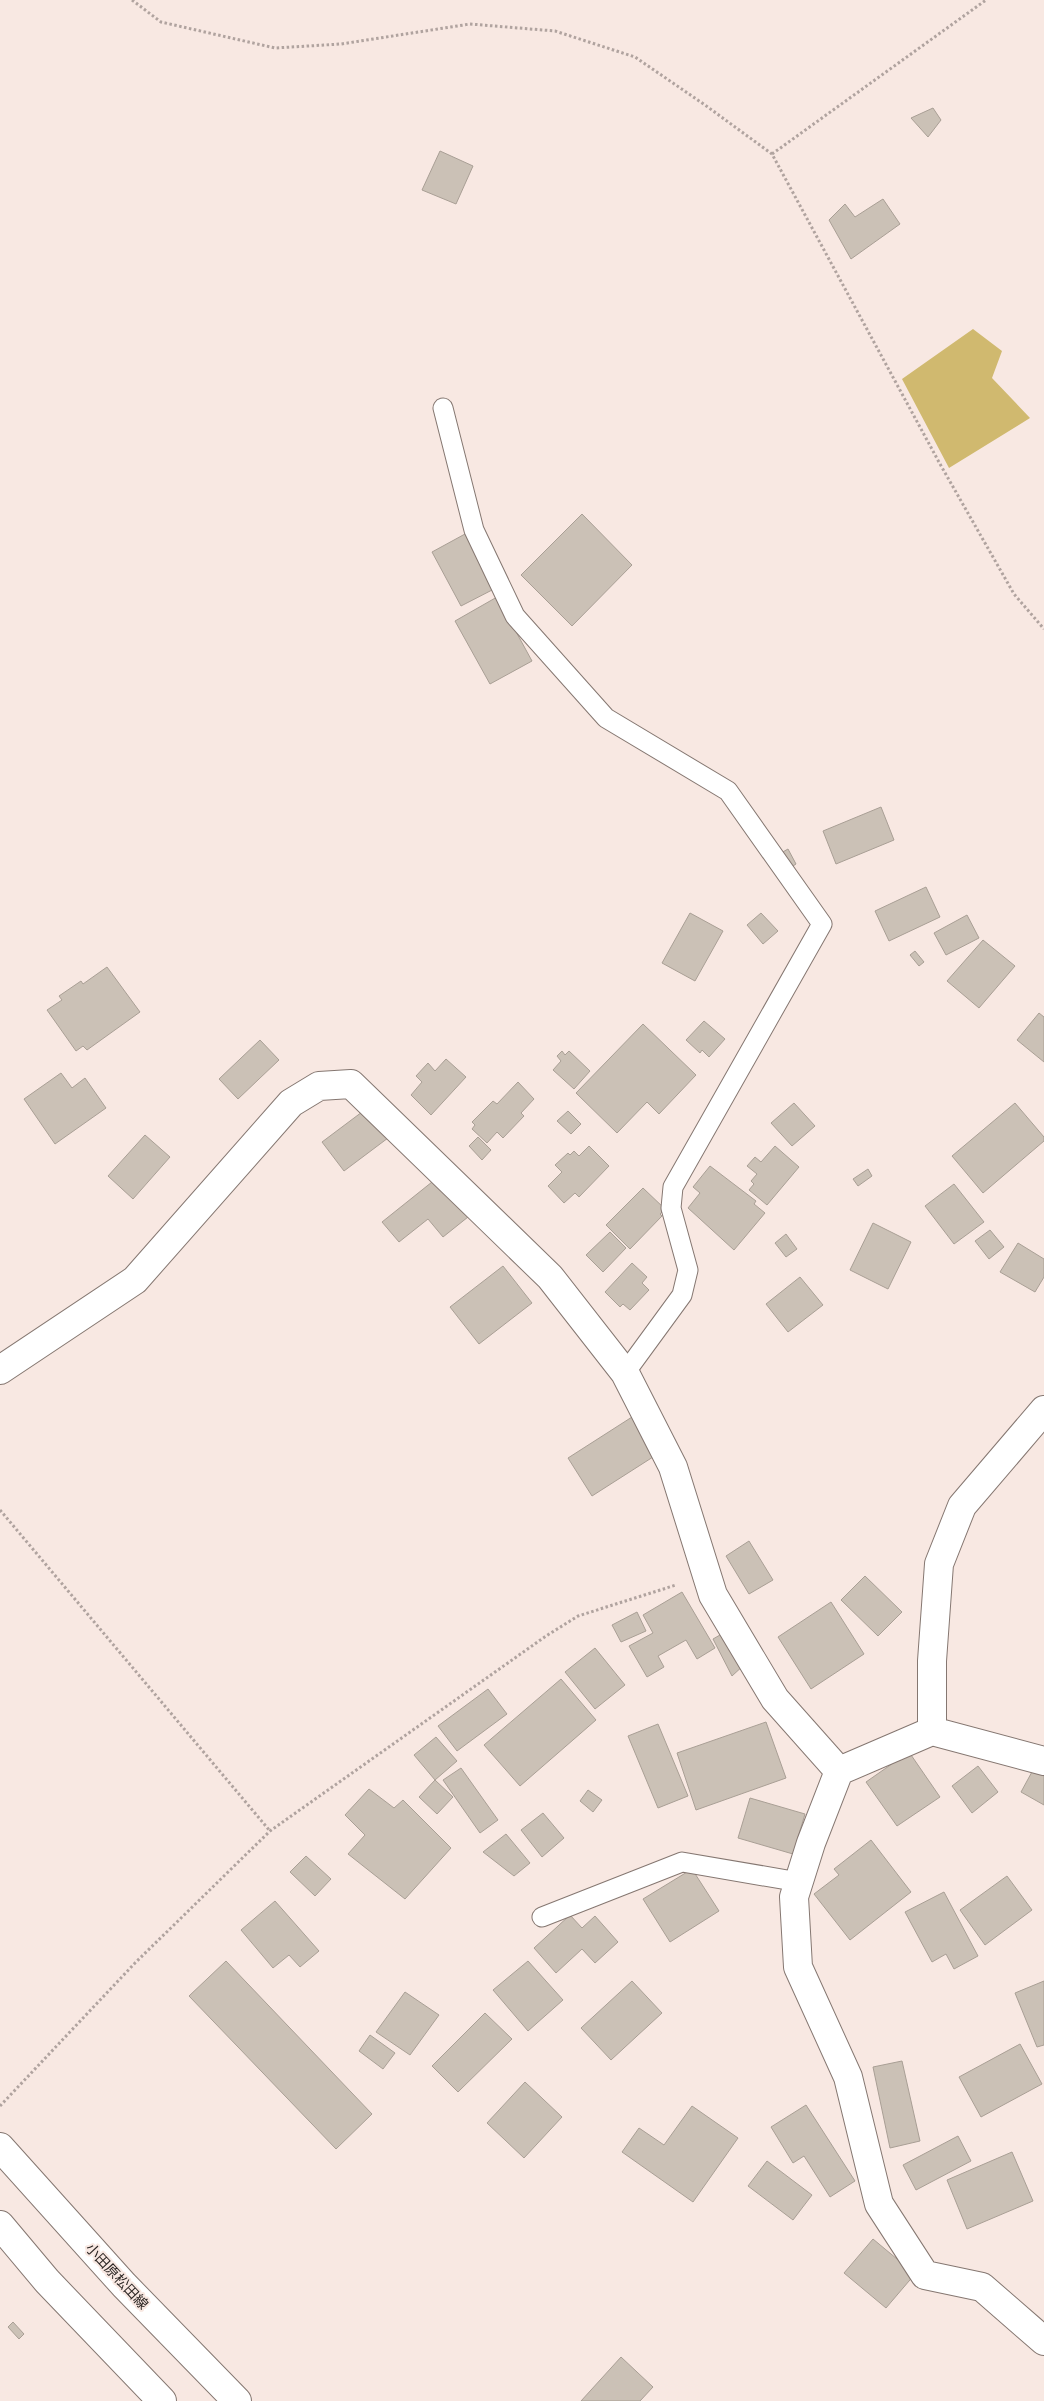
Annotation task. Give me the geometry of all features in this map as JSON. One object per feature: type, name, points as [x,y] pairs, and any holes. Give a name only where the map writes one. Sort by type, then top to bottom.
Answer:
[{"type":"street","points":[[0,1370],[135,1280],[291,1103],[320,1086],[351,1084],[550,1277],[625,1372],[672,1467],[713,1595],[775,1698],[839,1771]]},
{"type":"street","points":[[932,1731],[932,1661],[939,1564],[962,1506],[1044,1410]]},
{"type":"street","points":[[1044,1761],[932,1731],[839,1771],[811,1843],[794,1897],[798,1967],[848,2077],[879,2204],[925,2275],[982,2287],[1044,2341]]},
{"type":"street","name":"小田原松田線","points":[[0,2147],[124,2285],[238,2401]]},
{"type":"street","points":[[0,2225],[47,2281],[162,2401]]},
{"type":"lane","points":[[443,408],[474,530],[516,616],[606,718],[728,791],[822,924],[673,1186],[671,1208],[688,1270],[682,1295],[625,1372]]},
{"type":"lane","points":[[542,1917],[682,1862],[799,1882]]},
{"type":"path","points":[[132,0],[161,22],[275,48],[341,44],[470,24],[555,31],[635,57],[772,154],[940,464],[1014,594],[1044,629]]},
{"type":"path","points":[[772,154],[986,0]]},
{"type":"path","points":[[0,1510],[270,1831]]},
{"type":"path","points":[[0,2106],[135,1962],[270,1831],[546,1636],[578,1616],[707,1575]]},
{"type":"shaded area","points":[[973,329],[1002,351],[992,378],[1030,418],[949,468],[902,379]]},
{"type":"building","points":[[933,108],[941,120],[928,137],[911,118]]},
{"type":"building","points":[[440,151],[473,166],[456,204],[422,190]]},
{"type":"building","points":[[883,199],[900,224],[851,259],[829,220],[845,204],[855,217]]},
{"type":"building","points":[[582,514],[632,565],[572,626],[521,575]]},
{"type":"building","points":[[465,534],[494,589],[461,606],[432,552]]},
{"type":"building","points":[[497,597],[532,661],[490,684],[455,621]]},
{"type":"building","points":[[881,807],[894,840],[836,864],[823,831]]},
{"type":"building","points":[[788,849],[796,864],[790,868],[781,853]]},
{"type":"building","points":[[926,887],[940,917],[889,941],[875,911]]},
{"type":"building","points":[[690,913],[723,931],[695,981],[662,963]]},
{"type":"building","points":[[761,913],[778,931],[763,944],[747,925]]},
{"type":"building","points":[[967,915],[979,938],[946,955],[934,933]]},
{"type":"building","points":[[983,940],[1015,966],[979,1008],[947,981]]},
{"type":"building","points":[[915,951],[924,962],[919,966],[910,955]]},
{"type":"building","points":[[107,967],[140,1012],[87,1050],[83,1046],[76,1051],[47,1010],[62,1000],[59,996],[81,981],[83,984]]},
{"type":"building","points":[[1039,1013],[1044,1017],[1044,1062],[1017,1040]]},
{"type":"building","points":[[704,1021],[725,1039],[709,1057],[702,1050],[700,1053],[686,1040]]},
{"type":"building","points":[[643,1024],[696,1075],[659,1114],[647,1102],[617,1133],[576,1093]]},
{"type":"building","points":[[260,1040],[279,1060],[238,1099],[219,1079]]},
{"type":"building","points":[[562,1051],[565,1055],[569,1051],[590,1071],[574,1089],[553,1070],[561,1061],[557,1056]]},
{"type":"building","points":[[446,1059],[466,1077],[431,1115],[411,1095],[422,1082],[416,1076],[428,1063],[435,1071]]},
{"type":"building","points":[[61,1073],[72,1088],[85,1078],[106,1108],[55,1144],[24,1099]]},
{"type":"building","points":[[518,1082],[534,1099],[521,1113],[524,1116],[503,1138],[497,1132],[487,1143],[472,1129],[475,1125],[472,1122],[493,1101],[497,1104]]},
{"type":"building","points":[[794,1103],[815,1126],[792,1146],[771,1123]]},
{"type":"building","points":[[1015,1103],[1044,1137],[1044,1141],[983,1193],[952,1156]]},
{"type":"building","points":[[366,1109],[388,1138],[344,1171],[322,1142]]},
{"type":"building","points":[[568,1111],[581,1124],[571,1134],[557,1121]]},
{"type":"building","points":[[145,1135],[170,1157],[133,1199],[108,1176]]},
{"type":"building","points":[[478,1137],[491,1150],[482,1160],[469,1146]]},
{"type":"building","points":[[589,1146],[609,1166],[579,1197],[575,1193],[564,1203],[548,1186],[562,1172],[555,1165],[568,1153],[570,1155],[574,1151],[579,1156]]},
{"type":"building","points":[[775,1146],[799,1167],[767,1205],[749,1190],[754,1184],[751,1181],[757,1174],[747,1166],[755,1157],[761,1162]]},
{"type":"building","points":[[710,1166],[756,1201],[754,1204],[765,1213],[734,1250],[688,1208],[700,1193],[693,1187]]},
{"type":"building","points":[[868,1169],[872,1176],[858,1186],[853,1179]]},
{"type":"building","points":[[437,1178],[468,1217],[443,1237],[428,1219],[399,1242],[382,1222]]},
{"type":"building","points":[[954,1184],[984,1222],[954,1244],[925,1206]]},
{"type":"building","points":[[643,1188],[665,1209],[660,1214],[662,1216],[630,1249],[606,1225]]},
{"type":"building","points":[[873,1223],[911,1242],[888,1289],[850,1270]]},
{"type":"building","points":[[990,1230],[1004,1247],[989,1259],[975,1241]]},
{"type":"building","points":[[610,1232],[626,1248],[603,1272],[586,1255]]},
{"type":"building","points":[[786,1234],[797,1249],[786,1257],[775,1243]]},
{"type":"building","points":[[1018,1243],[1044,1259],[1044,1277],[1035,1292],[1000,1272]]},
{"type":"building","points":[[632,1263],[647,1277],[642,1283],[649,1290],[630,1310],[623,1304],[620,1307],[605,1292]]},
{"type":"building","points":[[503,1266],[532,1303],[479,1344],[450,1307]]},
{"type":"building","points":[[800,1277],[823,1305],[788,1332],[766,1304]]},
{"type":"building","points":[[632,1417],[650,1446],[653,1457],[592,1496],[568,1458]]},
{"type":"building","points":[[749,1541],[773,1580],[749,1594],[726,1556]]},
{"type":"building","points":[[865,1576],[902,1612],[878,1636],[841,1600]]},
{"type":"building","points":[[682,1592],[715,1648],[697,1659],[686,1640],[658,1656],[664,1667],[647,1677],[629,1646],[653,1633],[643,1615]]},
{"type":"building","points":[[831,1602],[864,1654],[811,1689],[778,1637]]},
{"type":"building","points":[[637,1612],[646,1631],[621,1642],[612,1625]]},
{"type":"building","points":[[727,1631],[745,1664],[732,1676],[713,1639]]},
{"type":"building","points":[[595,1648],[625,1685],[595,1709],[565,1672]]},
{"type":"building","points":[[561,1679],[596,1720],[520,1786],[484,1745]]},
{"type":"building","points":[[488,1689],[507,1714],[457,1751],[438,1726]]},
{"type":"building","points":[[766,1722],[786,1778],[696,1810],[677,1753]]},
{"type":"building","points":[[658,1724],[688,1796],[658,1808],[628,1736]]},
{"type":"building","points":[[436,1737],[457,1761],[435,1780],[414,1755]]},
{"type":"building","points":[[909,1752],[940,1797],[897,1826],[866,1782]]},
{"type":"building","points":[[978,1766],[998,1792],[972,1813],[952,1786]]},
{"type":"building","points":[[461,1768],[498,1820],[480,1833],[443,1780]]},
{"type":"building","points":[[1033,1770],[1044,1776],[1044,1805],[1021,1792]]},
{"type":"building","points":[[435,1780],[453,1797],[437,1814],[419,1797]]},
{"type":"building","points":[[369,1789],[394,1808],[403,1800],[451,1848],[405,1899],[348,1854],[365,1835],[345,1815]]},
{"type":"building","points":[[588,1790],[602,1800],[593,1812],[580,1801]]},
{"type":"building","points":[[750,1798],[805,1814],[793,1854],[738,1838]]},
{"type":"building","points":[[543,1813],[564,1838],[542,1857],[521,1830]]},
{"type":"building","points":[[506,1834],[530,1863],[514,1876],[483,1852]]},
{"type":"building","points":[[871,1840],[911,1892],[850,1940],[814,1894],[839,1875],[834,1869]]},
{"type":"building","points":[[306,1856],[331,1879],[315,1896],[290,1872]]},
{"type":"building","points":[[692,1869],[719,1911],[670,1942],[643,1899]]},
{"type":"building","points":[[1007,1876],[1032,1910],[985,1945],[960,1910]]},
{"type":"building","points":[[944,1892],[978,1956],[954,1969],[946,1954],[932,1962],[905,1912]]},
{"type":"building","points":[[275,1901],[319,1951],[300,1967],[289,1955],[273,1968],[241,1930]]},
{"type":"building","points":[[570,1915],[582,1928],[595,1916],[618,1942],[595,1963],[582,1949],[556,1973],[534,1948]]},
{"type":"building","points":[[226,1961],[372,2114],[336,2149],[189,1996]]},
{"type":"building","points":[[528,1961],[563,2000],[528,2031],[493,1990]]},
{"type":"building","points":[[632,1981],[662,2013],[611,2060],[581,2028]]},
{"type":"building","points":[[1044,1981],[1044,2045],[1037,2047],[1015,1993]]},
{"type":"building","points":[[405,1992],[439,2015],[410,2055],[376,2032]]},
{"type":"building","points":[[485,2013],[512,2039],[458,2092],[432,2066]]},
{"type":"building","points":[[370,2035],[395,2053],[383,2069],[359,2051]]},
{"type":"building","points":[[1020,2044],[1042,2084],[981,2117],[959,2077]]},
{"type":"building","points":[[902,2061],[920,2141],[890,2148],[873,2067]]},
{"type":"building","points":[[525,2082],[562,2117],[524,2158],[487,2123]]},
{"type":"building","points":[[806,2105],[855,2181],[830,2197],[804,2156],[793,2163],[771,2127]]},
{"type":"building","points":[[692,2106],[738,2138],[693,2202],[622,2152],[639,2128],[664,2145]]},
{"type":"building","points":[[958,2136],[971,2161],[916,2190],[903,2165]]},
{"type":"building","points":[[1012,2152],[1033,2201],[967,2229],[947,2180]]},
{"type":"building","points":[[767,2161],[812,2195],[793,2220],[748,2186]]},
{"type":"building","points":[[873,2239],[915,2274],[886,2308],[844,2273]]},
{"type":"building","points":[[13,2322],[24,2334],[19,2339],[8,2327]]},
{"type":"building","points":[[621,2357],[653,2387],[640,2401],[581,2401]]}]
